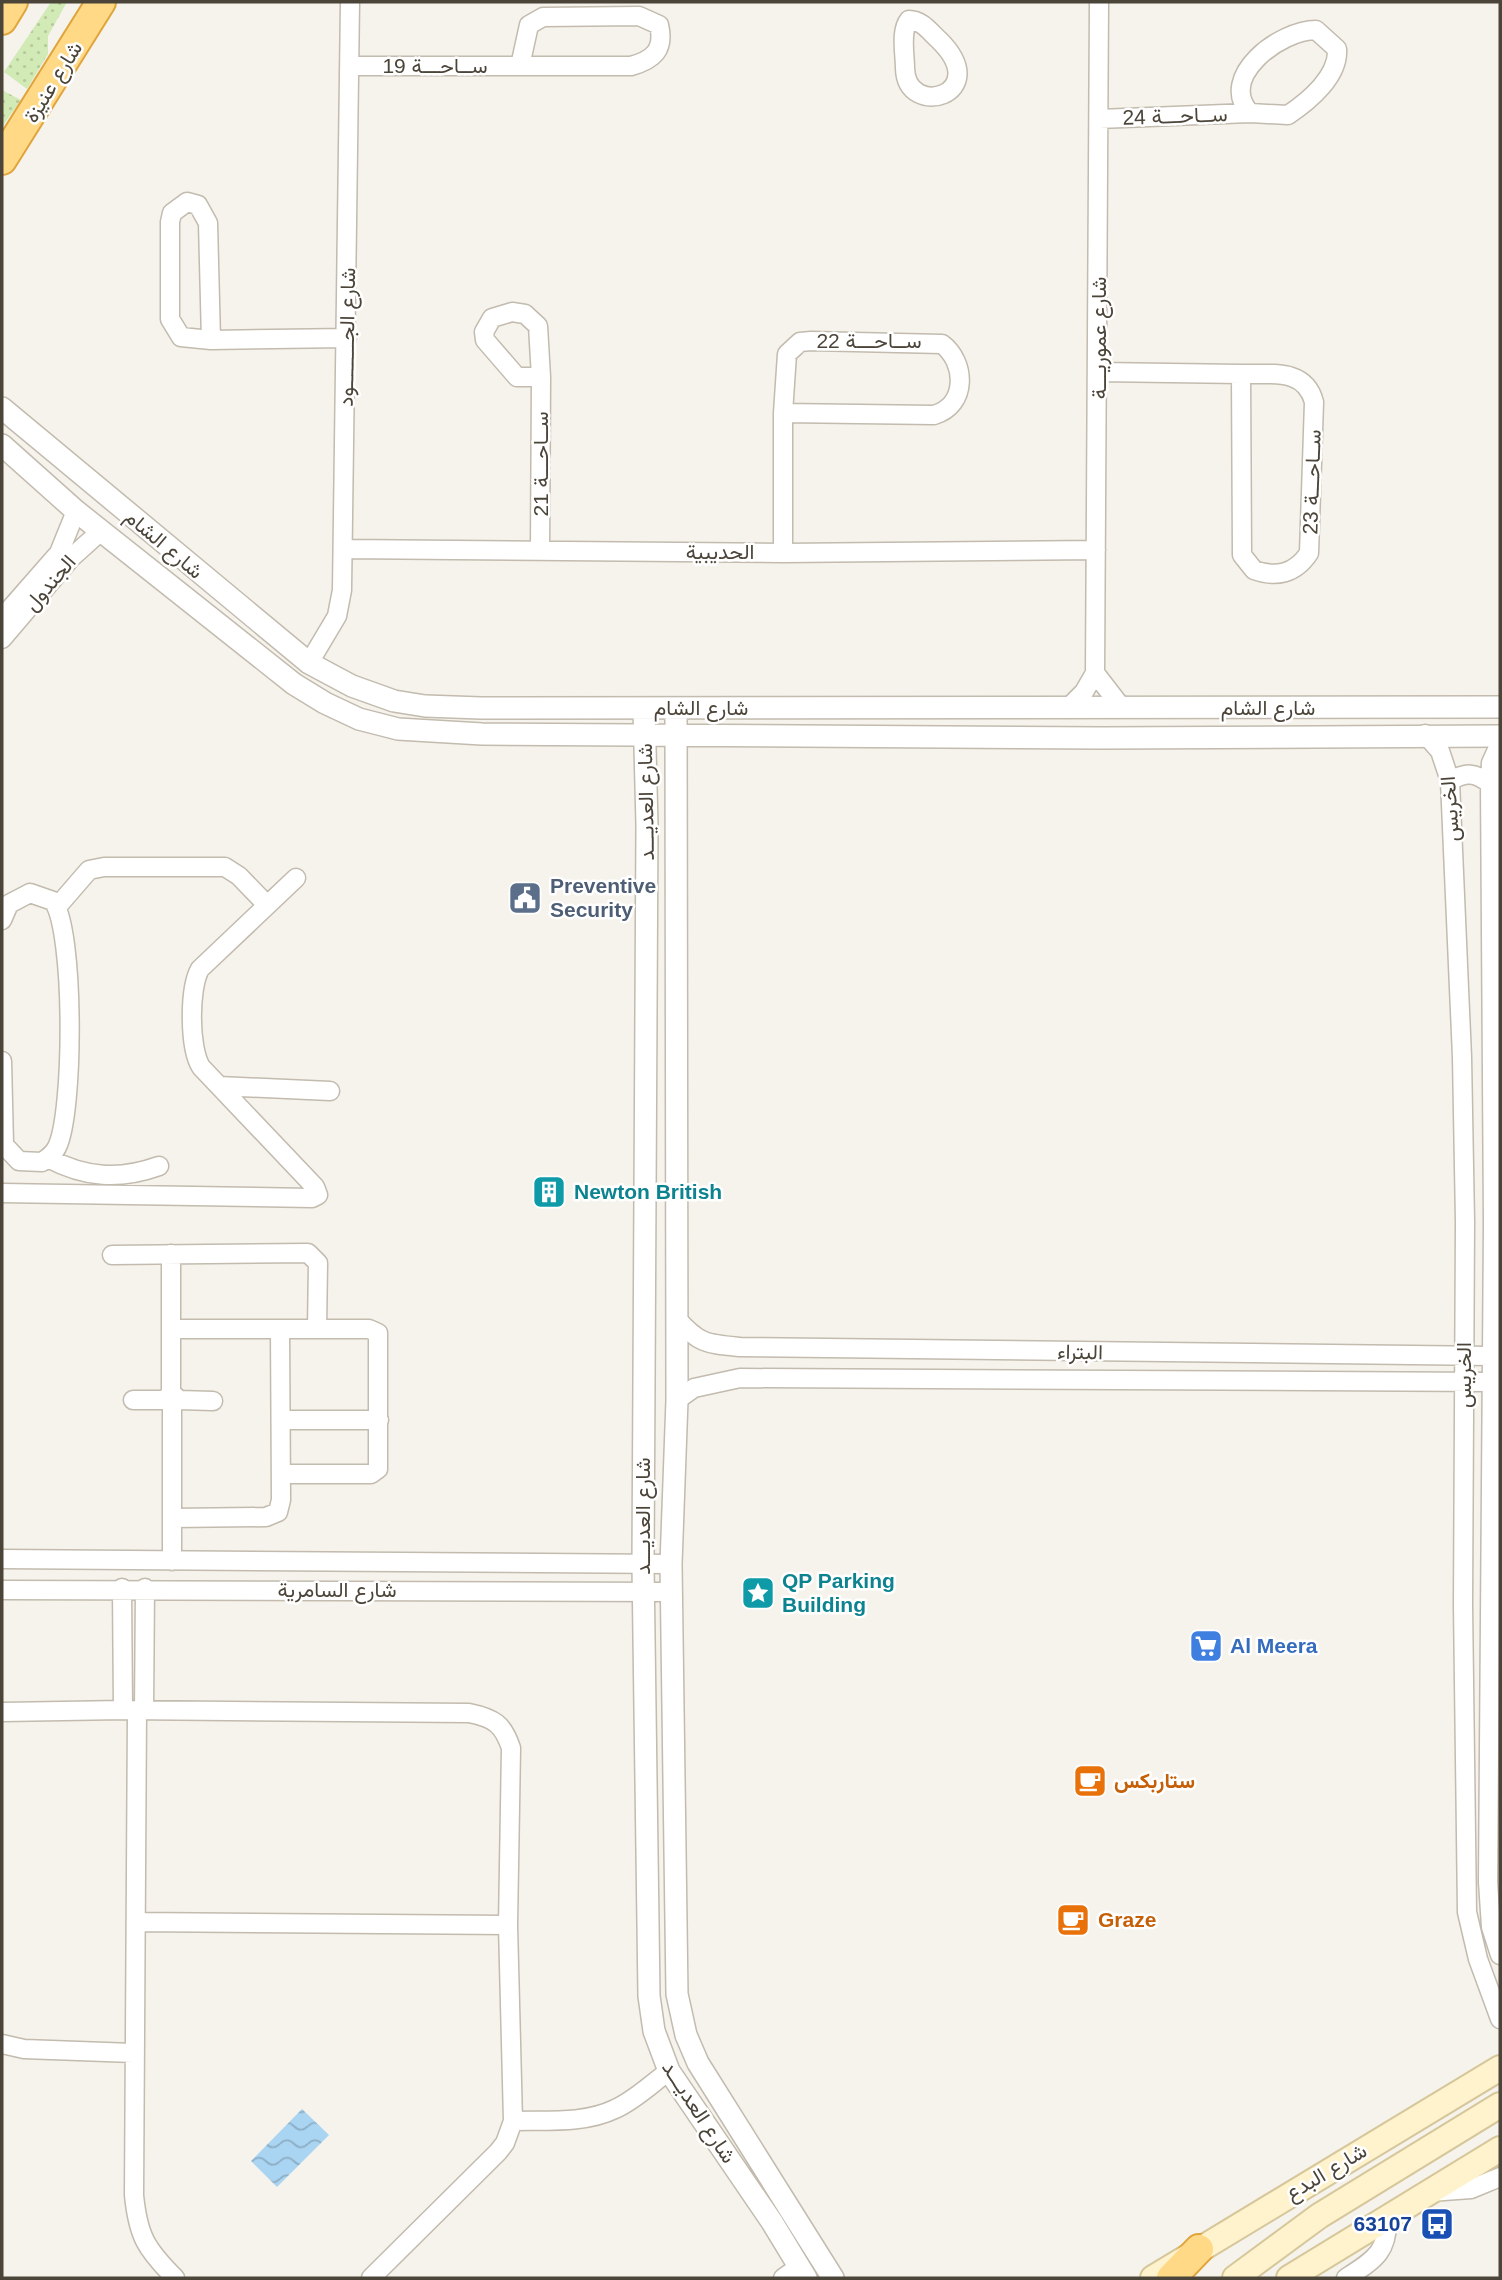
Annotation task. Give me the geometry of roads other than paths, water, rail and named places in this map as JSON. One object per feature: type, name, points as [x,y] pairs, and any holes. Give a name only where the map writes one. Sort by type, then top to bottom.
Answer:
[{"type":"highway","points":[[2,20],[13,2]]},
{"type":"highway","name":"شارع عنيزة","points":[[2,160],[101,2]]},
{"type":"highway","points":[[1171,2278],[1199,2249]]},
{"type":"main road","name":"شارع البدع","points":[[1153,2278],[1500,2068]]},
{"type":"main road","points":[[1235,2278],[1320,2216],[1500,2105]]},
{"type":"main road","points":[[1289,2278],[1500,2149]]},
{"type":"street","name":"شارع الجــــــــود","points":[[309,663],[337,616],[345,549],[350,2]]},
{"type":"street","name":"شارع عموريـــة","points":[[1095,673],[1099,372],[1099,2]]},
{"type":"street","name":"ســاحـــة 19","points":[[350,66],[520,66],[631,66],[646,62],[656,55],[660,45],[659,25],[639,16],[562,14],[543,17],[529,25],[524,36],[520,66]]},
{"type":"street","name":"ســاحـــة 24","points":[[1099,119],[1250,113],[1284,116],[1329,78],[1336,66],[1337,49],[1332,42],[1322,33],[1307,30],[1291,34],[1272,44],[1249,68],[1243,80],[1242,104],[1250,113]]},
{"type":"street","points":[[211,340],[208,223],[198,205],[187,202],[172,213],[170,222],[170,319],[181,337],[211,340],[347,338]]},
{"type":"street","name":"ســاحـــة 22","points":[[783,413],[934,415],[949,408],[957,396],[960,369],[949,349],[934,341],[800,342],[787,354],[784,362],[783,413],[783,553]]},
{"type":"street","name":"ســاحـــة 23","points":[[1099,372],[1241,374],[1292,375],[1307,386],[1314,402],[1309,553],[1302,563],[1280,574],[1254,570],[1242,555],[1241,374]]},
{"type":"street","name":"ســاحـــة 21","points":[[540,551],[541,377]]},
{"type":"street","name":"شارع الشام","points":[[2,408],[309,663],[375,695],[425,706],[644,709],[1500,707]]},
{"type":"street","name":"شارع الشام","points":[[2,445],[76,512],[295,684],[325,704],[359,719],[418,732],[1101,738],[1424,734],[1500,736]]},
{"type":"street","name":"الجندول","points":[[2,618],[59,553],[76,512]]},
{"type":"street","name":"الجندول","points":[[2,639],[71,558],[101,531]]},
{"type":"street","name":"الحديبية","points":[[345,549],[783,553],[1096,550]]},
{"type":"street","points":[[1068,708],[1084,692],[1095,673],[1122,708]]},
{"type":"street","name":"شارع العديـــد","points":[[676,708],[677,1400],[671,1564],[680,2013],[698,2063],[833,2278]]},
{"type":"street","name":"شارع العديـــد","points":[[644,709],[643,1592],[649,1996],[654,2031],[668,2071],[796,2274]]},
{"type":"street","name":"الخريس","points":[[1424,734],[1440,751],[1450,781],[1462,1057],[1464,1773],[1467,1912],[1479,1959],[1500,2019]]},
{"type":"street","name":"الخريس","points":[[1500,743],[1491,764],[1490,784],[1497,1086],[1492,1356],[1495,1556],[1489,1909],[1500,1955]]},
{"type":"street","points":[[1450,781],[1468,773],[1481,777],[1490,784]]},
{"type":"street","points":[[57,907],[89,870],[104,866],[225,867],[239,876],[267,905]]},
{"type":"street","points":[[2,1193],[318,1195],[316,1187],[201,1067],[195,1053],[195,977],[296,878]]},
{"type":"street","points":[[2,920],[9,904],[22,895],[38,894],[57,907],[61,915],[66,962],[68,1054],[60,1139],[48,1158]]},
{"type":"street","points":[[2,1061],[4,1145],[13,1157],[27,1163],[48,1158],[94,1175],[128,1175],[159,1166]]},
{"type":"street","points":[[219,1086],[330,1091]]},
{"type":"street","points":[[171,1254],[172,1560]]},
{"type":"street","points":[[112,1255],[312,1254],[318,1263],[317,1329]]},
{"type":"street","name":"البتراء","points":[[677,1319],[690,1334],[705,1344],[740,1347],[1492,1356]]},
{"type":"street","points":[[173,1329],[369,1329],[378,1333],[379,1466],[374,1473],[281,1474]]},
{"type":"street","points":[[172,1518],[271,1517],[280,1508],[280,1329]]},
{"type":"street","name":"البتراء","points":[[677,1400],[694,1388],[740,1378],[1492,1382]]},
{"type":"street","points":[[133,1400],[213,1401]]},
{"type":"street","points":[[281,1420],[379,1420]]},
{"type":"street","name":"شارع السامرية","points":[[2,1559],[671,1564]]},
{"type":"street","points":[[122,1588],[135,1710]]},
{"type":"street","points":[[145,1588],[135,1710],[136,1922],[133,2053],[136,2215],[140,2235],[152,2254],[175,2278]]},
{"type":"street","name":"شارع السامرية","points":[[2,1590],[145,1588],[672,1592]]},
{"type":"street","points":[[2,1712],[135,1710],[469,1713],[490,1717],[504,1728],[511,1748],[508,1925],[513,2121],[505,2143],[498,2151],[372,2278]]},
{"type":"street","points":[[136,1922],[508,1925]]},
{"type":"street","points":[[2,2044],[24,2049],[133,2053]]},
{"type":"street","points":[[513,2121],[576,2120],[603,2114],[628,2102],[668,2071]]},
{"type":"street","points":[[1427,2192],[1471,2189],[1500,2177]]},
{"type":"street","points":[[1346,2278],[1380,2252],[1388,2233],[1387,2216]]},
{"type":"water","points":[[302,2109],[329,2135],[277,2187],[251,2161]]},
{"type":"place","name":"Preventive Security","points":[[525,898]]},
{"type":"place","name":"Newton British","points":[[549,1192]]},
{"type":"place","name":"QP Parking Building","points":[[758,1593]]},
{"type":"place","name":"Al Meera","points":[[1206,1646]]},
{"type":"place","name":"ستاربكس","points":[[1090,1781]]},
{"type":"place","name":"Graze","points":[[1073,1920]]},
{"type":"place","name":"63107","points":[[1437,2224]]}]
